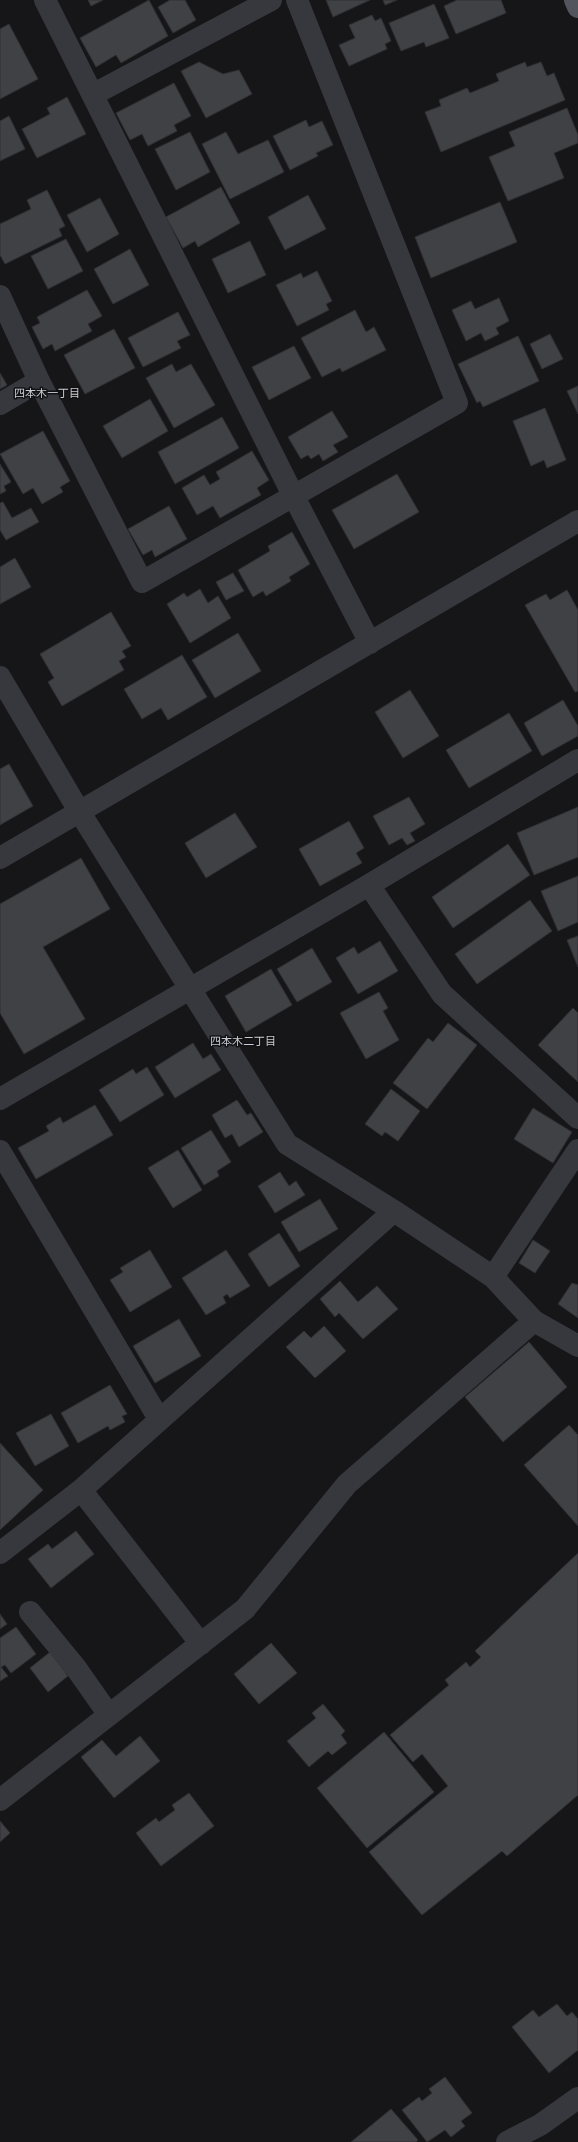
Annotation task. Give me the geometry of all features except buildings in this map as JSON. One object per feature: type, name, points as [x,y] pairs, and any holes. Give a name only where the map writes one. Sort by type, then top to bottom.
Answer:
[{"type":"main road","points":[[575,0],[578,7]]},
{"type":"street","points":[[45,0],[94,94],[293,495],[370,643]]},
{"type":"street","points":[[94,94],[271,0]]},
{"type":"street","points":[[0,296],[39,381],[142,582],[457,403],[297,0]]},
{"type":"street","points":[[0,404],[39,381]]},
{"type":"street","points":[[0,858],[578,521]]},
{"type":"street","points":[[0,677],[79,811],[287,1144],[394,1211],[493,1277],[534,1320],[578,1346]]},
{"type":"street","points":[[0,1099],[369,885],[578,760]]},
{"type":"street","points":[[369,885],[442,994],[578,1118]]},
{"type":"street","points":[[493,1277],[578,1150]]},
{"type":"street","points":[[0,1151],[159,1419]]},
{"type":"street","points":[[0,1553],[81,1490],[394,1211]]},
{"type":"street","points":[[0,1800],[245,1609],[347,1484],[534,1320]]},
{"type":"street","points":[[81,1490],[201,1644]]},
{"type":"street","points":[[30,1612],[76,1668],[109,1715]]},
{"type":"street","points":[[507,2142],[540,2125],[578,2098]]},
{"type":"district","name":"四本木一丁目","points":[[47,393]]},
{"type":"district","name":"四本木二丁目","points":[[243,1041]]}]
